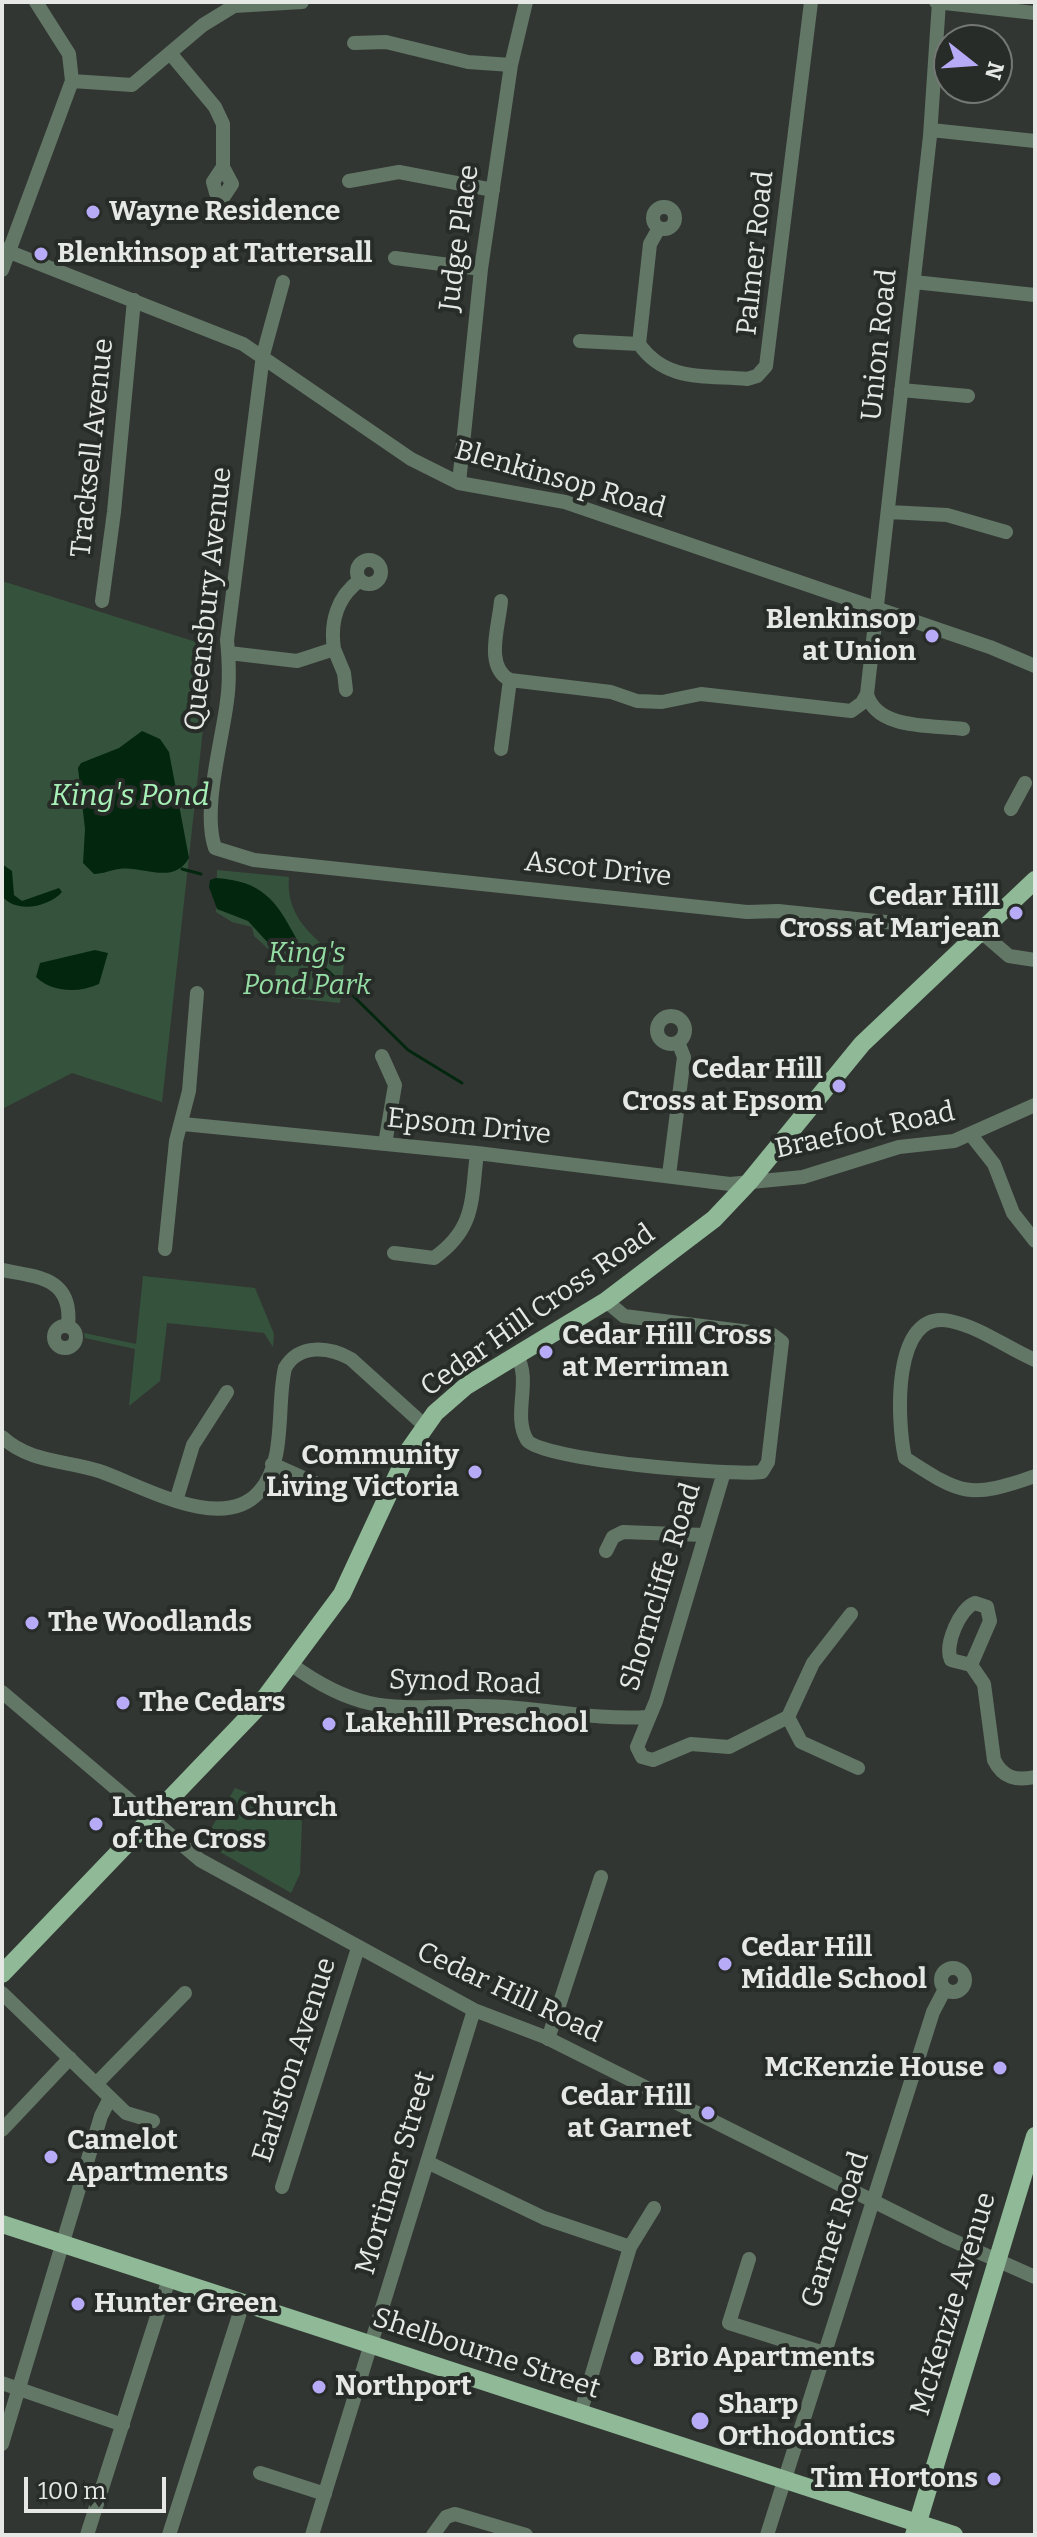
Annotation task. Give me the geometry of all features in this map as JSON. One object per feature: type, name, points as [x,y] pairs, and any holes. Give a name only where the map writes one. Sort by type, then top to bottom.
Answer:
[{"type":"main road","name":"Cedar Hill Cross Road","points":[[2,1974],[258,1707],[292,1665],[342,1594],[409,1450],[424,1425],[466,1386],[606,1301],[693,1236],[749,1182],[842,1066],[1035,880]]},
{"type":"main road","name":"McKenzie Avenue","points":[[916,2530],[1035,2136]]},
{"type":"main road","name":"Shelbourne Street","points":[[2,2224],[783,2480],[916,2530],[954,2535]]},
{"type":"street","points":[[2,270],[6,250],[72,81],[69,54],[36,2]]},
{"type":"street","points":[[72,81],[132,85],[203,25],[234,6],[302,2]]},
{"type":"street","name":"Judge Place","points":[[459,483],[481,269],[511,65],[526,2]]},
{"type":"street","name":"Palmer Road","points":[[639,344],[655,364],[671,371],[747,379],[757,376],[766,366],[811,2]]},
{"type":"street","points":[[938,2],[1035,13]]},
{"type":"street","name":"Union Road","points":[[867,694],[931,130],[938,2]]},
{"type":"street","points":[[354,43],[386,42],[468,62],[511,65]]},
{"type":"street","points":[[170,53],[215,107],[223,124],[223,167]]},
{"type":"street","points":[[931,130],[1035,141]]},
{"type":"street","points":[[349,181],[399,172],[493,190]]},
{"type":"street","points":[[580,341],[639,344],[650,244],[659,228]]},
{"type":"street","name":"Blenkinsop Road","points":[[6,250],[263,355],[389,445],[459,483],[565,502],[879,608],[1035,666]]},
{"type":"street","points":[[395,258],[481,269]]},
{"type":"street","name":"Queensbury Avenue","points":[[215,848],[212,839],[214,789],[228,693],[229,653],[263,355],[283,282]]},
{"type":"street","points":[[914,282],[1035,295]]},
{"type":"street","name":"Tracksell Avenue","points":[[102,601],[114,512],[134,300]]},
{"type":"street","points":[[901,390],[968,396]]},
{"type":"street","points":[[889,512],[947,515],[1006,532]]},
{"type":"street","points":[[346,690],[344,673],[334,649],[336,611],[351,586],[360,580]]},
{"type":"street","points":[[501,601],[495,663],[501,676],[510,680],[611,692],[637,701],[662,702],[701,694],[851,711],[862,703],[867,694]]},
{"type":"street","points":[[229,653],[297,661],[334,649]]},
{"type":"street","points":[[501,749],[510,680]]},
{"type":"street","points":[[867,694],[873,709],[894,720],[963,729]]},
{"type":"street","points":[[1019,796],[1035,805]]},
{"type":"street","name":"Ascot Drive","points":[[215,848],[254,860],[977,934]]},
{"type":"street","points":[[977,934],[987,937],[1009,956],[1035,960]]},
{"type":"street","points":[[165,1249],[176,1141],[183,1124],[197,993]]},
{"type":"street","points":[[669,1175],[684,1057],[678,1042]]},
{"type":"street","points":[[382,1056],[395,1085],[385,1144]]},
{"type":"street","name":"Braefoot Road","points":[[749,1182],[803,1177],[899,1147],[954,1141],[1035,1105]]},
{"type":"street","name":"Epsom Drive","points":[[183,1124],[477,1153],[730,1184],[749,1182]]},
{"type":"street","points":[[971,1135],[994,1164],[1013,1213],[1035,1241]]},
{"type":"street","points":[[394,1253],[434,1258],[457,1242],[470,1213],[477,1153]]},
{"type":"street","points":[[2,1270],[54,1283],[67,1300],[68,1326]]},
{"type":"street","points":[[517,1356],[523,1366],[523,1426],[528,1442],[535,1448],[563,1455],[724,1472],[762,1472],[768,1462],[782,1342],[773,1335],[624,1316],[606,1301]]},
{"type":"street","points":[[1035,1360],[949,1320],[929,1321],[914,1332],[907,1347],[902,1396],[905,1458],[945,1484],[972,1492],[1001,1488],[1035,1476]]},
{"type":"street","points":[[2,1437],[29,1455],[99,1471],[176,1501],[212,1508],[241,1506],[263,1489],[272,1464],[285,1368],[289,1361],[305,1352],[327,1349],[340,1353],[424,1425]]},
{"type":"street","points":[[176,1501],[193,1445],[227,1392]]},
{"type":"street","points":[[272,1464],[319,1485]]},
{"type":"street","name":"Shorncliffe Road","points":[[724,1472],[656,1701],[637,1747],[642,1757],[653,1760],[691,1744],[729,1747],[788,1717]]},
{"type":"street","points":[[606,1551],[613,1537],[623,1532],[704,1535]]},
{"type":"street","points":[[851,1614],[813,1663],[788,1717],[801,1742],[858,1768]]},
{"type":"street","name":"Synod Road","points":[[292,1665],[348,1699],[385,1708],[505,1707],[621,1718],[647,1717]]},
{"type":"street","points":[[971,1665],[984,1684],[994,1760],[1000,1771],[1009,1778],[1035,1777]]},
{"type":"street","name":"Cedar Hill Road","points":[[2,1692],[200,1860],[474,2010],[548,2039],[872,2201],[1035,2277]]},
{"type":"street","points":[[548,2039],[601,1877]]},
{"type":"street","name":"Earlston Avenue","points":[[282,2187],[358,1948]]},
{"type":"street","name":"Garnet Road","points":[[767,2535],[939,1995],[945,1989]]},
{"type":"street","points":[[2,1993],[126,2113],[153,2121]]},
{"type":"street","points":[[96,2084],[185,1993]]},
{"type":"street","name":"Mortimer Street","points":[[312,2535],[474,2010]]},
{"type":"street","points":[[2,2130],[70,2058]]},
{"type":"street","points":[[2,2444],[101,2116],[110,2098]]},
{"type":"street","points":[[427,2162],[544,2218],[630,2247]]},
{"type":"street","points":[[580,2414],[630,2247],[654,2208]]},
{"type":"street","points":[[749,2259],[729,2323],[824,2353]]},
{"type":"street","points":[[87,2535],[169,2279]]},
{"type":"street","points":[[169,2535],[243,2303]]},
{"type":"street","points":[[2,2383],[123,2425]]},
{"type":"street","points":[[260,2473],[325,2494]]},
{"type":"street","points":[[433,2535],[446,2517],[465,2516],[526,2535]]},
{"type":"green space","points":[[2,581],[212,647],[162,1102],[72,1073],[2,1109]]},
{"type":"green space","name":"King's Pond Park","points":[[217,870],[289,877],[289,891],[297,916],[313,936],[344,962],[340,1003],[273,996],[277,957],[254,936],[252,927],[232,922],[216,912]]},
{"type":"green space","points":[[143,1276],[255,1288],[274,1334],[273,1347],[264,1333],[167,1323],[160,1381],[129,1406],[135,1349],[85,1338],[84,1333],[136,1344]]},
{"type":"green space","points":[[235,1788],[264,1799],[302,1821],[300,1874],[291,1893],[203,1842]]},
{"type":"water","name":"King's Pond","points":[[142,731],[160,739],[169,752],[189,858],[175,871],[166,873],[128,869],[94,874],[83,863],[85,829],[78,768],[81,763],[119,748]]},
{"type":"water","points":[[2,864],[12,871],[14,895],[22,901],[59,888],[62,892],[41,905],[24,907],[8,902],[2,896]]},
{"type":"water","points":[[216,878],[245,883],[266,895],[282,913],[296,938],[293,950],[269,944],[248,921],[217,909],[209,887],[210,880]]},
{"type":"water","points":[[95,950],[108,953],[99,984],[66,990],[50,986],[36,977],[40,963]]},
{"type":"waterway","points":[[182,869],[201,874]]},
{"type":"waterway","points":[[294,943],[330,973],[408,1050],[462,1083]]},
{"type":"place","name":"Wayne Residence","points":[[93,212]]},
{"type":"place","name":"Blenkinsop at Tattersall","points":[[41,254]]},
{"type":"place","name":"Blenkinsop at Union","points":[[932,636]]},
{"type":"place","name":"Cedar Hill Cross at Marjean","points":[[1016,913]]},
{"type":"place","name":"Cedar Hill Cross at Epsom","points":[[839,1086]]},
{"type":"place","name":"Cedar Hill Cross at Merriman","points":[[546,1352]]},
{"type":"place","name":"Community Living Victoria","points":[[475,1472]]},
{"type":"place","name":"The Woodlands","points":[[32,1623]]},
{"type":"place","name":"The Cedars","points":[[123,1703]]},
{"type":"place","name":"Lakehill Preschool","points":[[329,1724]]},
{"type":"place","name":"Lutheran Church of the Cross","points":[[96,1824]]},
{"type":"place","name":"Cedar Hill Middle School","points":[[725,1964]]},
{"type":"place","name":"McKenzie House","points":[[1000,2068]]},
{"type":"place","name":"Cedar Hill at Garnet","points":[[708,2113]]},
{"type":"place","name":"Camelot Apartments","points":[[51,2157]]},
{"type":"place","name":"Hunter Green","points":[[78,2304]]},
{"type":"place","name":"Brio Apartments","points":[[637,2358]]},
{"type":"place","name":"Northport","points":[[319,2387]]},
{"type":"place","name":"Sharp Orthodontics","points":[[700,2421]]},
{"type":"place","name":"Tim Hortons","points":[[994,2479]]}]
